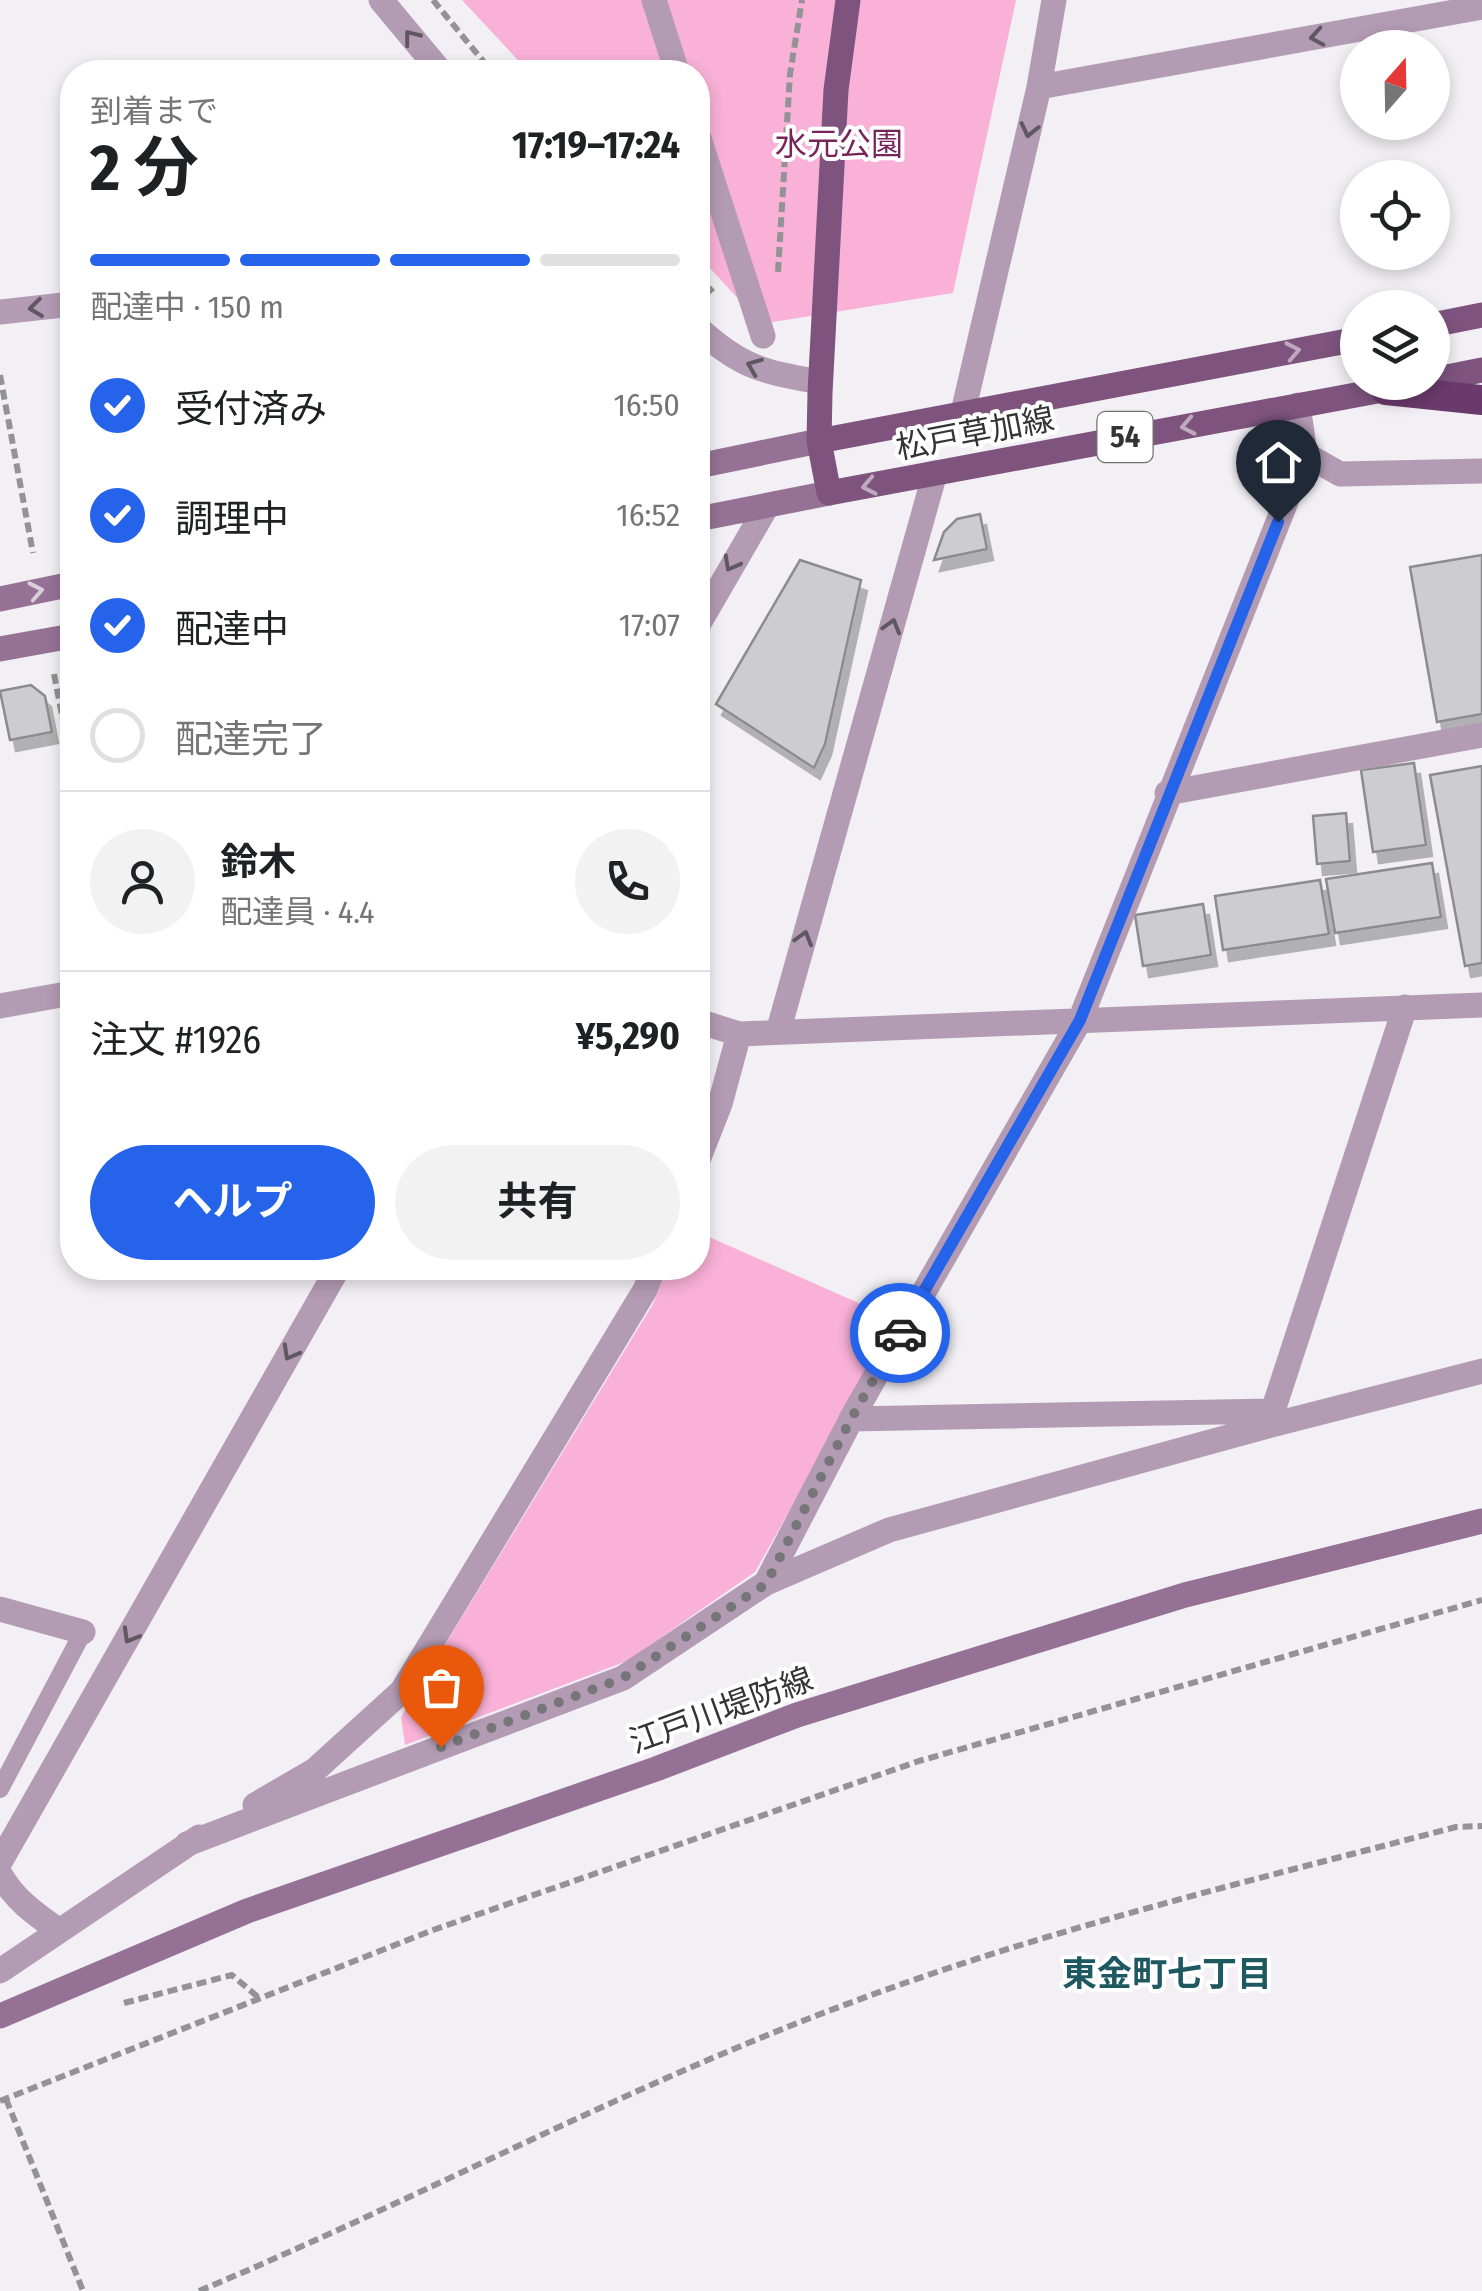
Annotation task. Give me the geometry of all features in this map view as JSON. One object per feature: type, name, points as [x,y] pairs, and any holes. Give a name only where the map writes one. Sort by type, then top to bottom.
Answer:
[{"type":"highway","points":[[1450,397],[1482,400]]},
{"type":"main road","points":[[710,517],[829,493],[819,441],[820,382],[836,90],[848,0]]},
{"type":"main road","points":[[1450,321],[1482,315]]},
{"type":"main road","name":"松戸草加線","points":[[819,441],[1340,341]]},
{"type":"main road","points":[[1450,376],[1482,370]]},
{"type":"main road","name":"松戸草加線","points":[[829,493],[1340,398]]},
{"type":"main road","points":[[710,464],[819,441]]},
{"type":"main road","points":[[0,598],[60,586]]},
{"type":"main road","points":[[0,649],[60,638]]},
{"type":"main road","name":"江戸川堤防線","points":[[0,2016],[248,1911],[656,1770],[797,1715],[1185,1595],[1482,1521]]},
{"type":"street","points":[[382,0],[431,60]]},
{"type":"street","points":[[654,0],[673,60]]},
{"type":"street","points":[[963,412],[1039,87],[1054,0]]},
{"type":"street","points":[[1039,87],[1482,7]]},
{"type":"street","points":[[710,171],[763,336]]},
{"type":"street","points":[[0,312],[60,305]]},
{"type":"street","points":[[710,339],[722,350],[764,372],[820,382]]},
{"type":"street","points":[[766,1584],[851,1419],[1080,1020],[1305,454],[1298,405]]},
{"type":"street","points":[[1305,454],[1340,474],[1482,471]]},
{"type":"street","points":[[778,1032],[935,473]]},
{"type":"street","points":[[710,604],[767,506]]},
{"type":"street","points":[[1167,794],[1482,736]]},
{"type":"street","points":[[0,1006],[60,995]]},
{"type":"street","points":[[710,1026],[739,1034],[1482,1005]]},
{"type":"street","points":[[1270,1419],[1405,1007]]},
{"type":"street","points":[[710,1129],[739,1034]]},
{"type":"street","points":[[0,1862],[10,1824],[331,1280]]},
{"type":"street","points":[[0,1971],[187,1844],[315,1770],[402,1690],[649,1280]]},
{"type":"street","points":[[187,1844],[623,1678],[766,1584],[890,1530],[1270,1419],[1482,1371]]},
{"type":"street","points":[[851,1419],[1270,1419]]},
{"type":"street","points":[[0,1609],[83,1632]]},
{"type":"street","points":[[0,1874],[25,1906],[58,1930]]},
{"type":"lane","points":[[0,1789],[83,1632]]},
{"type":"path","points":[[434,0],[482,60]]},
{"type":"path","points":[[710,288],[763,336],[770,335],[790,74],[802,0]]},
{"type":"path","points":[[0,376],[34,554]]},
{"type":"path","points":[[54,674],[60,705]]},
{"type":"path","points":[[83,2291],[3,2100],[433,1930],[919,1761],[1482,1600]]},
{"type":"path","points":[[199,2291],[605,2106],[850,2002],[979,1956],[1116,1915],[1456,1827],[1482,1826]]},
{"type":"path","points":[[118,2004],[232,1975],[258,1997]]},
{"type":"green space","name":"水元公園","points":[[462,0],[1016,0],[953,293],[761,324],[710,268],[710,60],[518,60]]},
{"type":"green space","points":[[710,1237],[897,1320],[755,1572],[627,1661],[405,1745],[401,1717],[653,1304],[663,1280],[710,1280]]},
{"type":"building","points":[[980,514],[987,549],[934,560],[944,532],[957,519]]},
{"type":"building","points":[[1482,555],[1482,714],[1437,722],[1410,567]]},
{"type":"building","points":[[800,560],[861,580],[825,744],[814,768],[716,704]]},
{"type":"building","points":[[31,685],[45,696],[52,732],[10,740],[0,691]]},
{"type":"building","points":[[1414,763],[1426,845],[1373,852],[1361,770]]},
{"type":"building","points":[[1482,766],[1482,963],[1465,966],[1430,775]]},
{"type":"building","points":[[1346,813],[1350,861],[1317,864],[1313,816]]},
{"type":"building","points":[[1432,863],[1441,917],[1335,933],[1326,879]]},
{"type":"building","points":[[1320,880],[1329,934],[1223,950],[1215,896]]},
{"type":"building","points":[[1203,904],[1211,955],[1143,966],[1135,915]]},
{"type":"way so far","points":[[441,1747],[623,1678],[766,1584],[900,1333]]},
{"type":"district","name":"東金町七丁目","points":[[1167,1974]]},
{"type":"route","points":[[900,1333],[1080,1020],[1278,522]]}]
